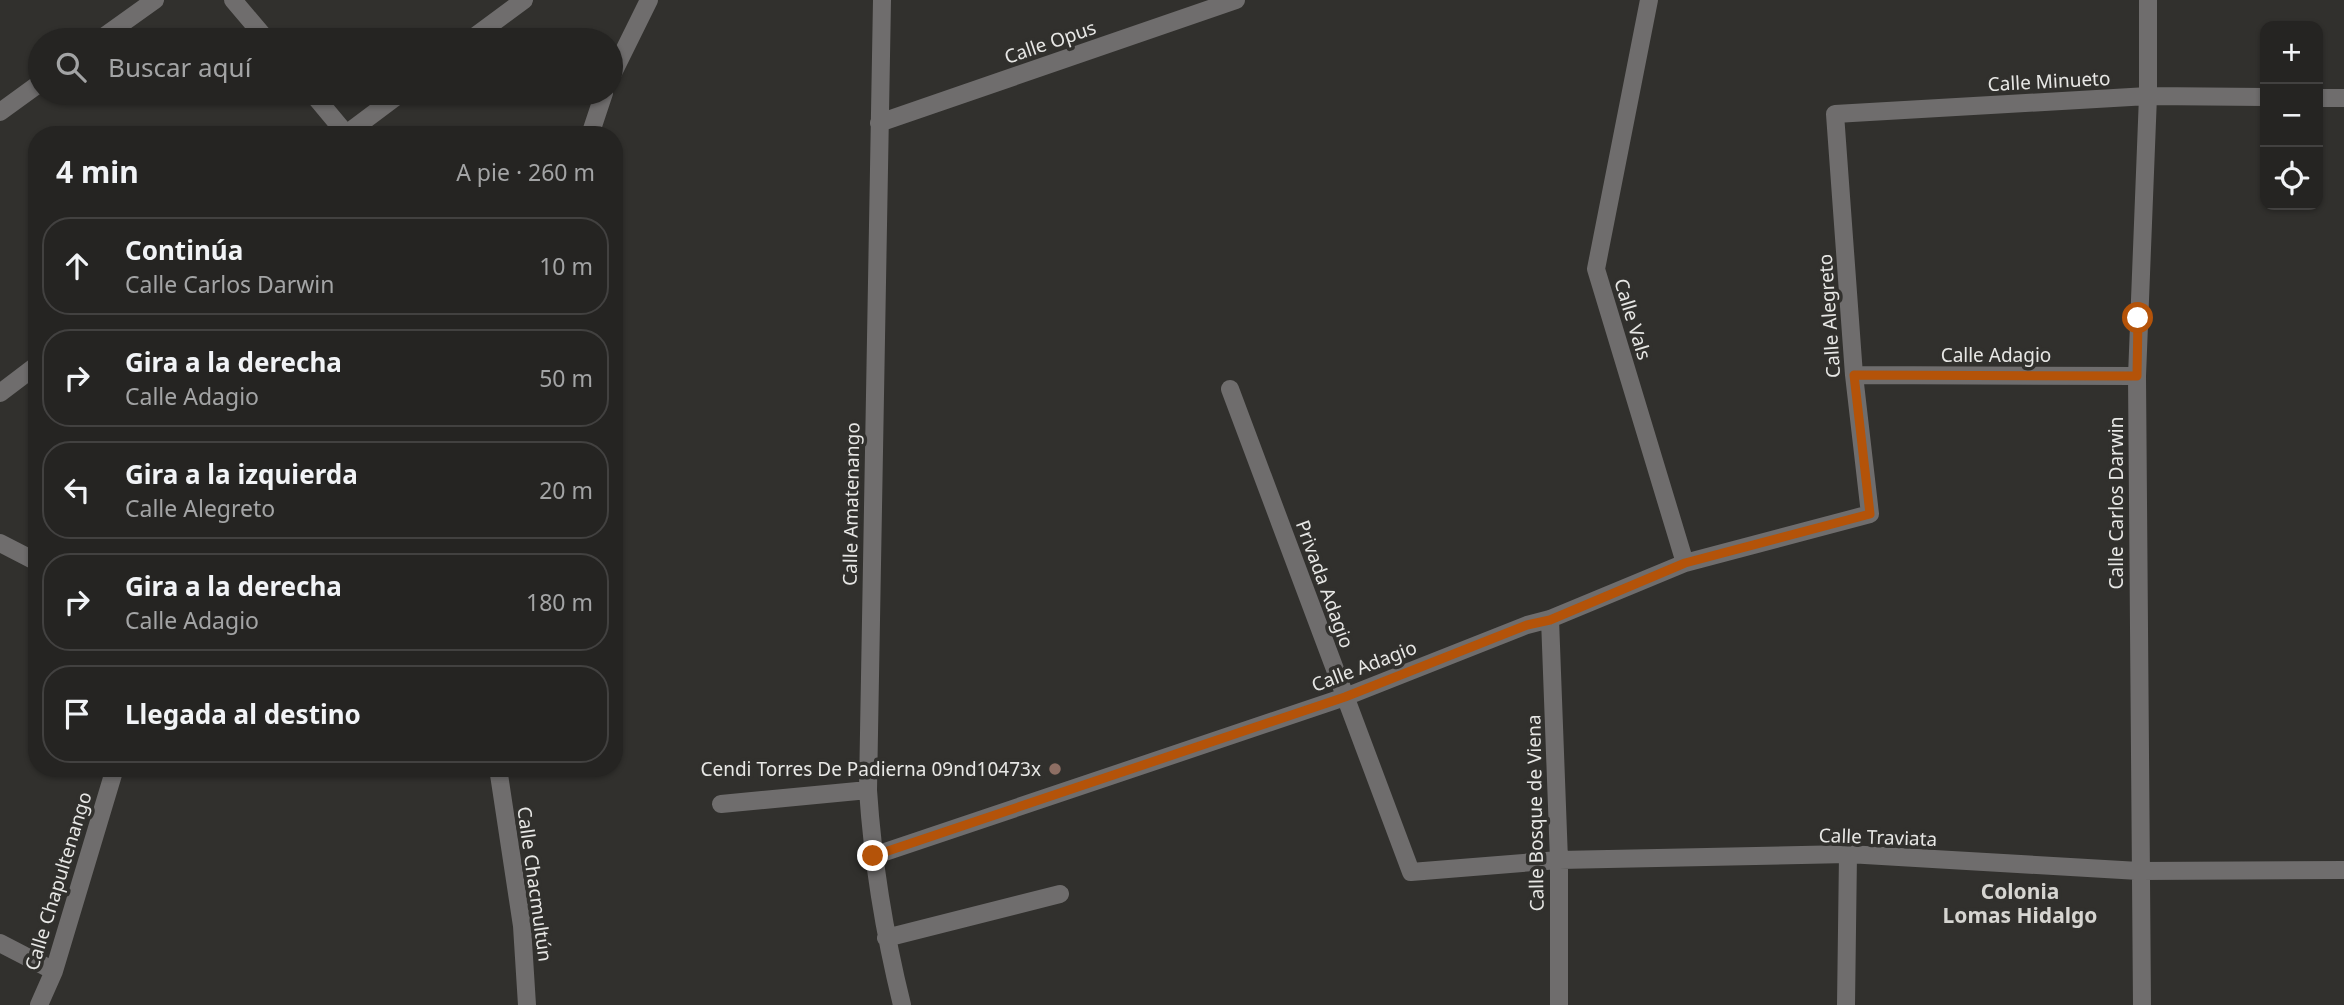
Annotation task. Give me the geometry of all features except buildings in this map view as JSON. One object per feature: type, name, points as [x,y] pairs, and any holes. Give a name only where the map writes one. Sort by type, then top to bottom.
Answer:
[{"type":"street","points":[[116,28],[155,0]]},
{"type":"street","points":[[233,0],[257,28]]},
{"type":"street","points":[[486,28],[524,0]]},
{"type":"street","points":[[623,53],[649,0]]},
{"type":"street","name":"Calle Amatenango","points":[[882,0],[868,790],[873,856],[886,938],[902,1005]]},
{"type":"street","name":"Calle Opus","points":[[879,123],[1236,0]]},
{"type":"street","name":"Calle Vals","points":[[1650,0],[1596,269],[1685,563]]},
{"type":"street","name":"Calle Carlos Darwin","points":[[2142,1005],[2137,376],[2148,96],[2148,0]]},
{"type":"street","points":[[0,112],[28,92]]},
{"type":"street","name":"Calle Minueto","points":[[1836,114],[2148,96],[2260,97]]},
{"type":"street","points":[[2323,98],[2344,98]]},
{"type":"street","points":[[322,105],[339,126]]},
{"type":"street","points":[[357,126],[385,105]]},
{"type":"street","points":[[593,126],[600,105]]},
{"type":"street","name":"Calle Alegreto","points":[[1836,114],[1854,375],[1870,514]]},
{"type":"street","points":[[0,393],[28,372]]},
{"type":"street","name":"Calle Adagio","points":[[1854,375],[2137,376]]},
{"type":"street","name":"Privada Adagio","points":[[1230,389],[1410,872]]},
{"type":"street","name":"Calle Adagio","points":[[873,856],[1345,697],[1527,625],[1550,620],[1685,563],[1870,514]]},
{"type":"street","points":[[0,543],[28,557]]},
{"type":"street","name":"Calle Bosque de Viena","points":[[1550,620],[1559,860],[1559,1005]]},
{"type":"street","name":"Calle Chapultenango","points":[[39,1005],[54,971],[112,777]]},
{"type":"street","name":"Calle Chacmultún","points":[[495,777],[523,926],[527,1005]]},
{"type":"street","points":[[721,804],[868,790]]},
{"type":"street","points":[[1846,1005],[1848,854]]},
{"type":"street","name":"Calle Traviata","points":[[1410,872],[1559,860],[1848,854],[2139,871],[2344,870]]},
{"type":"street","points":[[886,938],[1060,894]]},
{"type":"street","points":[[0,943],[54,971]]},
{"type":"place","name":"Cendi Torres De Padierna 09nd10473x","points":[[1055,769]]},
{"type":"district","name":"Colonia Lomas Hidalgo","points":[[2020,903]]},
{"type":"route","points":[[873,856],[1345,697],[1527,625],[1550,620],[1685,563],[1870,514],[1854,375],[2137,376],[2138,318]]}]
